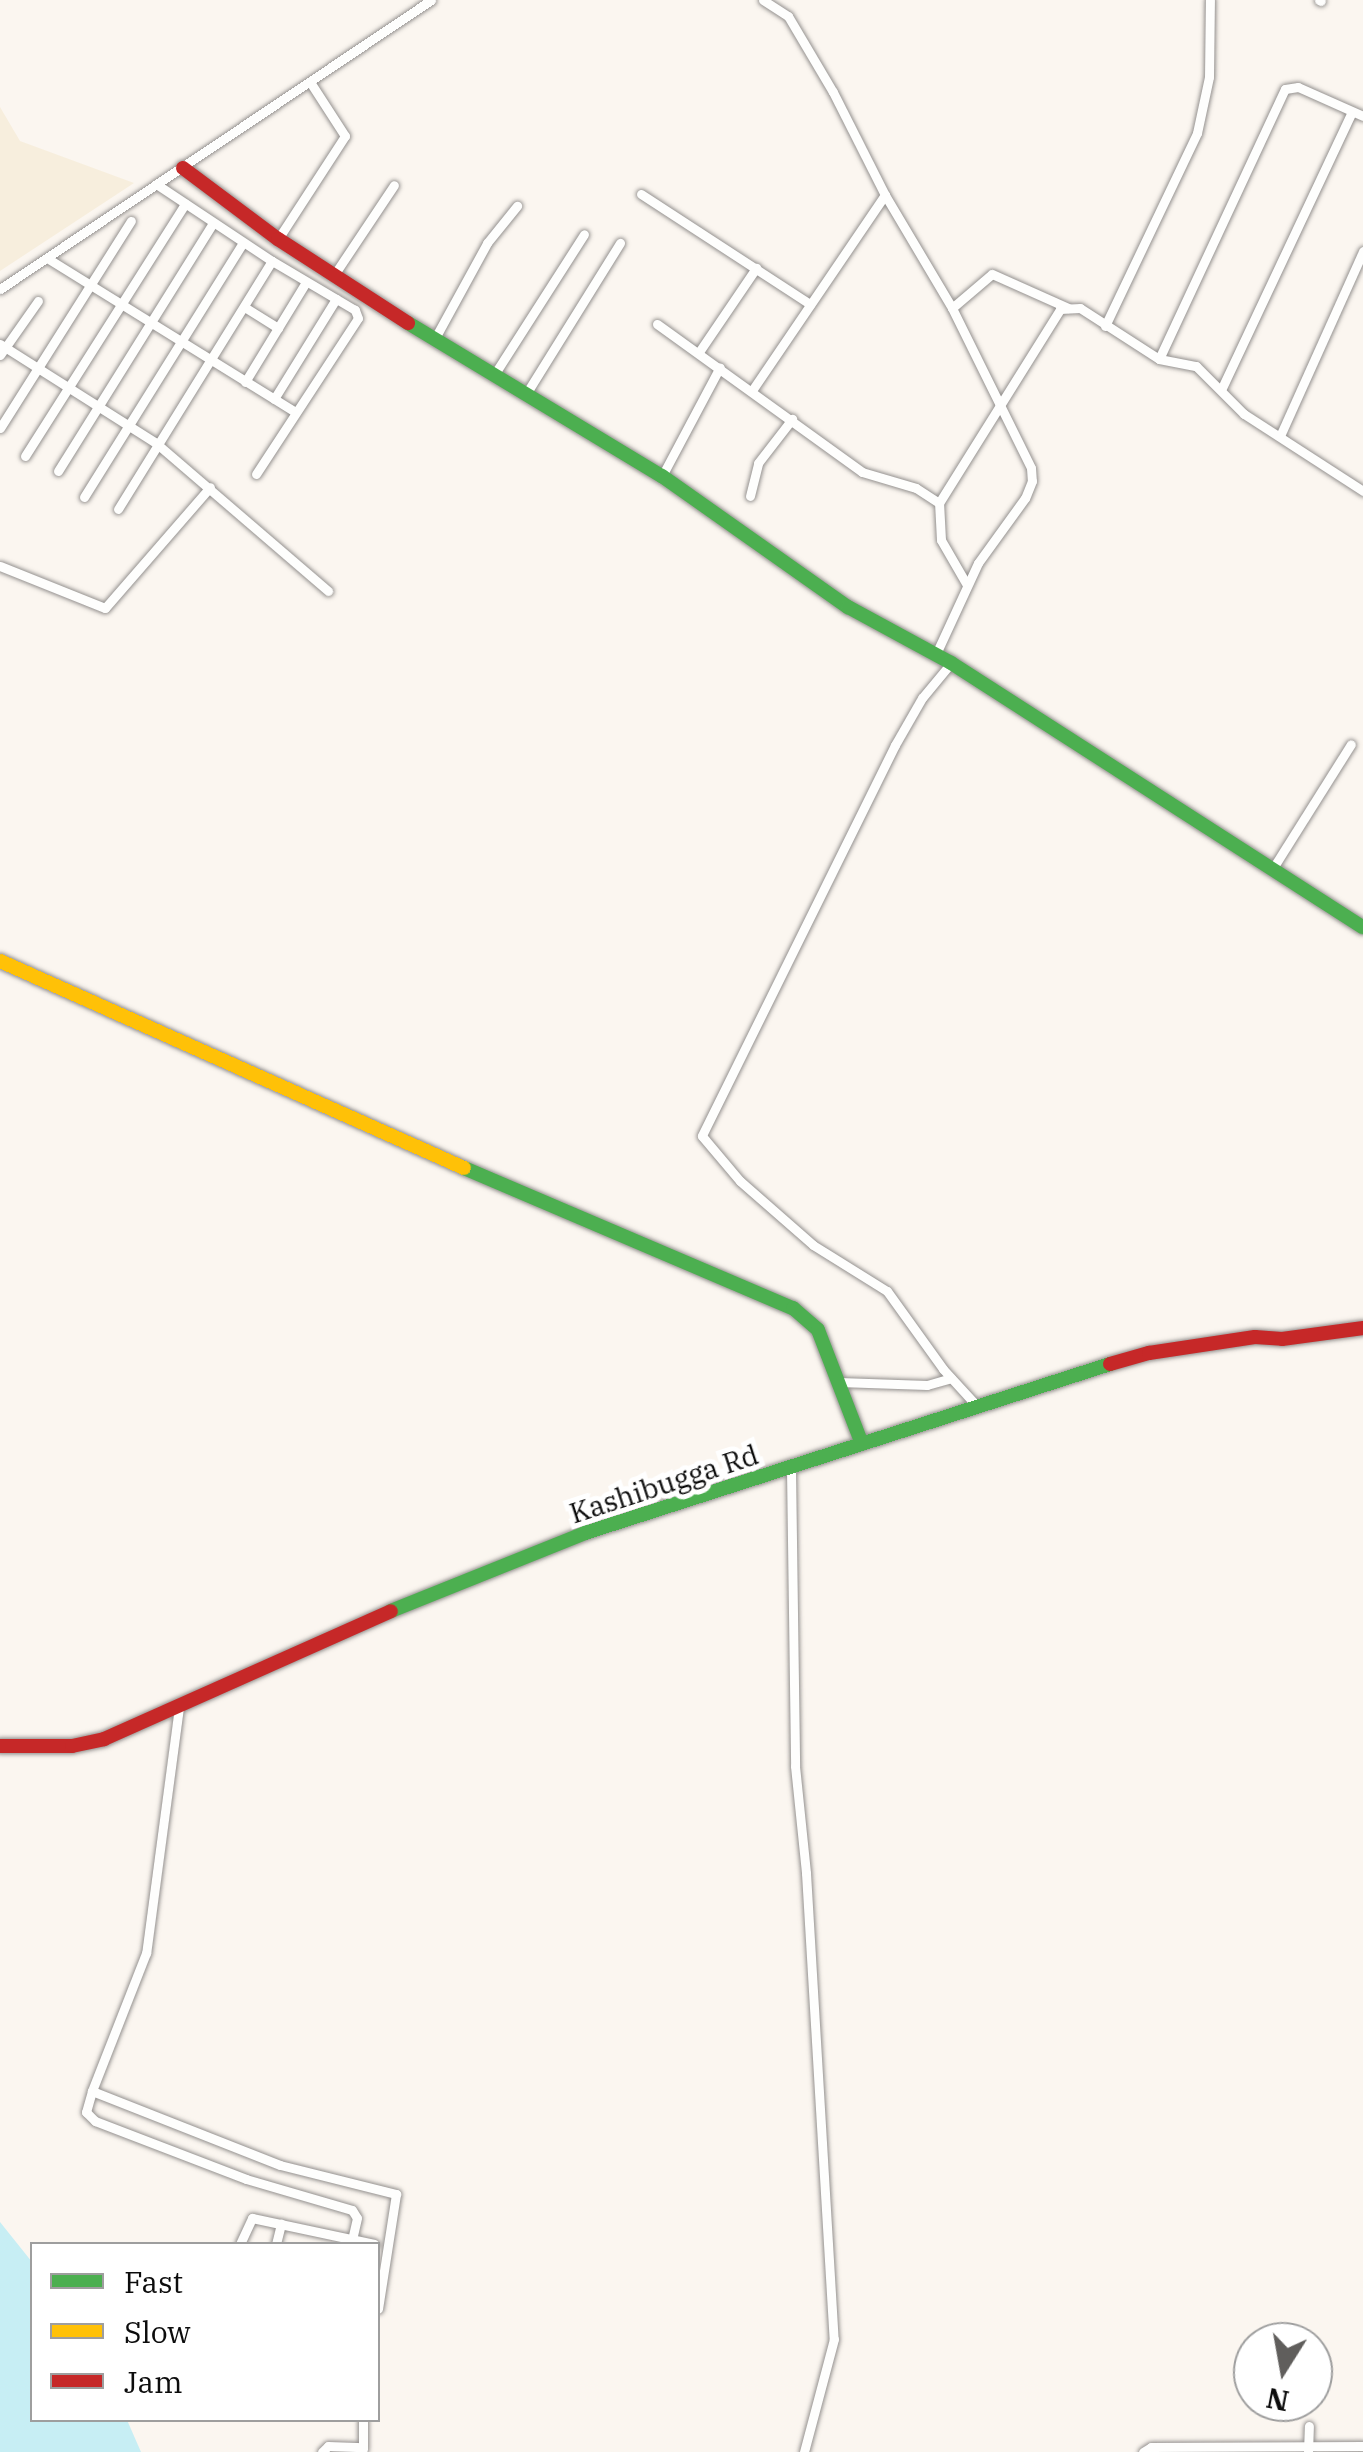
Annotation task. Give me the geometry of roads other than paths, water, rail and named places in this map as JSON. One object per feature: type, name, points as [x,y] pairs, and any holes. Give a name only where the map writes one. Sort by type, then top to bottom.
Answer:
[{"type":"street","points":[[0,289],[431,0]]},
{"type":"street","points":[[763,0],[788,16],[885,195],[952,308],[1031,468],[1032,481],[967,585],[936,656]]},
{"type":"street","points":[[1105,326],[1197,132],[1210,77],[1210,0]]},
{"type":"street","points":[[278,239],[346,136],[310,82]]},
{"type":"street","points":[[1159,359],[1285,90],[1298,87],[1363,116]]},
{"type":"street","points":[[1221,390],[1352,112]]},
{"type":"street","points":[[183,168],[278,239],[434,340],[662,476],[848,607],[951,664],[1363,927]]},
{"type":"street","points":[[156,184],[272,262],[355,310],[358,318],[256,474]]},
{"type":"street","points":[[334,275],[394,185]]},
{"type":"street","points":[[641,194],[810,304]]},
{"type":"street","points":[[753,389],[885,195]]},
{"type":"street","points":[[25,456],[185,204]]},
{"type":"street","points":[[434,340],[487,244],[516,206]]},
{"type":"street","points":[[0,428],[131,221]]},
{"type":"street","points":[[58,470],[213,223]]},
{"type":"street","points":[[494,376],[584,234]]},
{"type":"street","points":[[84,497],[243,243]]},
{"type":"street","points":[[526,394],[620,243]]},
{"type":"street","points":[[1280,436],[1363,251]]},
{"type":"street","points":[[47,258],[88,288],[295,412]]},
{"type":"street","points":[[118,509],[272,262]]},
{"type":"street","points":[[699,352],[756,268]]},
{"type":"street","points":[[952,308],[992,274],[1071,310]]},
{"type":"street","points":[[245,382],[306,282]]},
{"type":"street","points":[[274,399],[336,299]]},
{"type":"street","points":[[38,301],[2,349],[156,443],[328,591]]},
{"type":"street","points":[[246,308],[278,328]]},
{"type":"street","points":[[967,585],[941,540],[939,504],[1060,309],[1080,308],[1159,359],[1196,366],[1244,414],[1363,491]]},
{"type":"street","points":[[657,324],[753,389],[862,472],[916,488],[939,504]]},
{"type":"street","points":[[662,476],[720,366]]},
{"type":"street","points":[[750,496],[758,463],[792,419]]},
{"type":"street","points":[[0,566],[106,608],[210,487]]},
{"type":"street","points":[[951,664],[922,698],[895,745],[702,1136],[740,1181],[813,1245],[887,1291],[951,1378],[976,1405]]},
{"type":"street","points":[[1273,868],[1351,744]]},
{"type":"street","points":[[0,961],[345,1118],[793,1308],[818,1330],[862,1444]]},
{"type":"street","name":"Kashibugga Rd","points":[[0,1746],[72,1746],[104,1739],[470,1576],[585,1533],[947,1418],[976,1405],[1149,1353],[1363,1328]]},
{"type":"street","points":[[839,1382],[926,1385],[951,1378]]},
{"type":"street","points":[[791,1469],[795,1766],[806,1874],[834,2340],[804,2452]]},
{"type":"street","points":[[179,1707],[146,1953],[86,2112],[94,2121],[246,2180],[352,2210],[357,2218],[352,2240]]},
{"type":"street","points":[[92,2091],[264,2159],[396,2194],[380,2246]]},
{"type":"street","points":[[241,2242],[252,2218],[361,2242]]},
{"type":"street","points":[[276,2242],[281,2224]]},
{"type":"street","points":[[315,2242],[317,2233]]},
{"type":"street","points":[[322,2452],[328,2446],[363,2449],[364,2422]]},
{"type":"street","points":[[1308,2449],[1309,2426]]},
{"type":"street","points":[[1143,2452],[1151,2447],[1363,2446]]},
{"type":"water","points":[[0,2222],[30,2260],[30,2422],[128,2422],[141,2452],[0,2452]]}]
